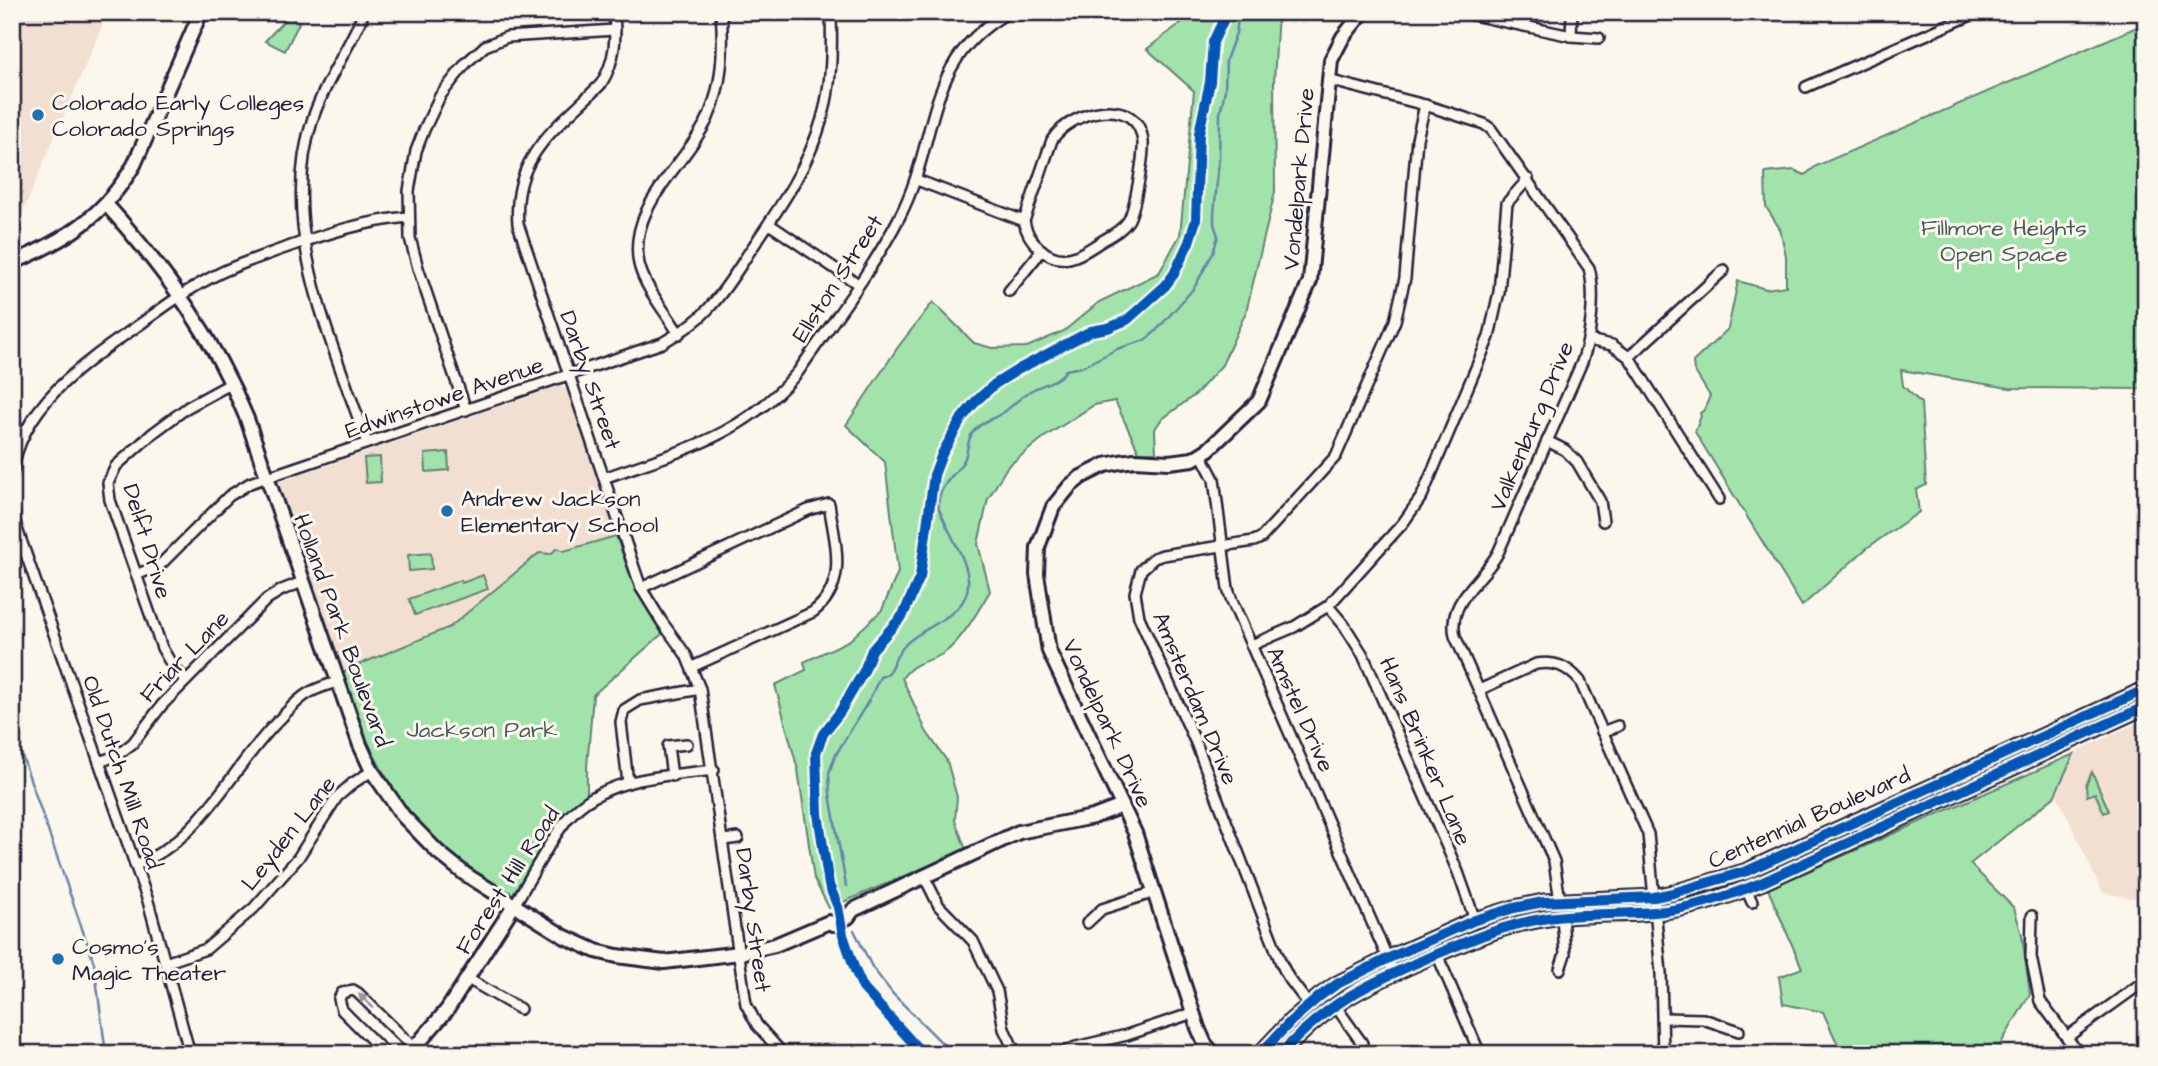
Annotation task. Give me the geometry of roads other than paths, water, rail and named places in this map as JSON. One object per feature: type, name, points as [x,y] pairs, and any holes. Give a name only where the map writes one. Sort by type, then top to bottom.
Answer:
[{"type":"main road","name":"Centennial Boulevard","points":[[1260,1054],[1309,1005],[1337,984],[1475,920],[1514,908],[1560,901],[1654,897],[1700,887],[1747,872],[2146,689]]},
{"type":"main road","name":"Centennial Boulevard","points":[[1281,1054],[1334,1004],[1394,972],[1493,930],[1518,923],[1562,917],[1656,912],[1749,896],[2146,706]]},
{"type":"main road","points":[[12,1048],[15,1054]]},
{"type":"street","points":[[12,263],[76,231],[106,204],[134,165],[201,12]]},
{"type":"street","points":[[364,12],[320,100],[306,144],[301,191],[304,241],[318,299],[367,443]]},
{"type":"street","name":"Darby Street","points":[[614,12],[615,48],[607,74],[601,84],[539,146],[522,175],[518,190],[517,215],[522,239],[641,588],[692,667],[700,689],[748,1010],[762,1032],[783,1054]]},
{"type":"street","points":[[679,334],[645,280],[640,267],[638,238],[641,223],[649,207],[698,136],[714,102],[723,58],[721,12]]},
{"type":"street","name":"Edwinstowe Avenue","points":[[136,575],[160,565],[229,496],[250,483],[662,343],[695,322],[721,294],[802,171],[822,119],[829,85],[831,12]]},
{"type":"street","name":"Ellston Street","points":[[604,478],[707,442],[751,415],[787,386],[881,252],[917,180],[942,85],[949,69],[970,39],[1009,12]]},
{"type":"street","name":"Vondelpark Drive","points":[[1214,1054],[1205,1044],[1193,1013],[1135,833],[1049,651],[1037,574],[1038,547],[1053,506],[1069,486],[1081,478],[1105,465],[1120,462],[1183,462],[1201,454],[1259,401],[1310,281],[1328,80],[1336,48],[1363,12]]},
{"type":"street","points":[[1459,12],[1571,36],[1599,38]]},
{"type":"street","points":[[1571,36],[1572,12]]},
{"type":"street","points":[[1806,87],[1978,12]]},
{"type":"street","points":[[466,410],[414,255],[408,217],[412,170],[424,130],[440,96],[475,54],[495,40],[615,30]]},
{"type":"street","name":"Valkenburg Drive","points":[[1328,80],[1425,106],[1484,124],[1492,129],[1589,268],[1592,287],[1588,340],[1582,362],[1499,553],[1456,608],[1453,627],[1554,861],[1560,901]]},
{"type":"street","name":"Amsterdam Drive","points":[[1309,1005],[1281,963],[1196,743],[1139,617],[1135,593],[1137,581],[1147,564],[1163,555],[1254,541],[1268,533],[1327,468],[1343,442],[1399,309],[1405,278],[1417,139],[1425,106]]},
{"type":"street","points":[[1110,110],[1131,118],[1137,125],[1143,145],[1133,211],[1127,222],[1119,231],[1077,256],[1061,258],[1042,250],[1028,236],[1024,221],[1052,140],[1058,131],[1076,118],[1098,112],[1110,110]]},
{"type":"street","points":[[1252,645],[1294,627],[1328,606],[1403,523],[1427,485],[1489,337],[1499,292],[1507,203],[1528,179]]},
{"type":"street","points":[[917,180],[1024,221]]},
{"type":"street","name":"Holland Park Boulevard","points":[[106,204],[155,259],[181,295],[211,342],[232,383],[337,682],[372,771],[402,816],[438,852],[465,874],[565,937],[617,957],[664,962],[740,953],[775,945],[829,922],[848,917],[853,910],[1019,832],[1093,817],[1122,806]]},
{"type":"street","points":[[12,475],[24,436],[39,409],[52,394],[103,349],[181,295],[240,264],[304,241],[358,224],[408,217]]},
{"type":"street","points":[[769,224],[858,284]]},
{"type":"street","points":[[1009,290],[1042,250]]},
{"type":"street","points":[[1629,357],[1724,270]]},
{"type":"street","points":[[1588,340],[1612,345],[1629,357],[1719,499]]},
{"type":"street","name":"Delft Drive","points":[[186,680],[173,667],[162,648],[107,491],[110,475],[116,466],[153,432],[188,407],[232,383]]},
{"type":"street","points":[[1547,441],[1565,450],[1577,462],[1600,501],[1603,521]]},
{"type":"street","name":"Amstel Drive","points":[[1201,454],[1214,479],[1228,589],[1394,972]]},
{"type":"street","points":[[641,588],[808,510],[829,504],[836,577],[827,599],[813,612],[692,667]]},
{"type":"street","name":"Old Dutch Mill Road","points":[[12,506],[16,526],[148,901],[190,1054]]},
{"type":"street","name":"Friar Lane","points":[[99,762],[116,755],[133,743],[153,714],[267,599],[302,582]]},
{"type":"street","name":"Hans Brinker Lane","points":[[1328,606],[1363,655],[1458,872],[1475,920]]},
{"type":"street","points":[[1479,690],[1536,664],[1556,663],[1573,673],[1580,681],[1648,834],[1656,912],[1663,1054]]},
{"type":"street","points":[[135,865],[161,853],[181,839],[259,740],[297,702],[310,692],[337,682]]},
{"type":"street","points":[[628,783],[621,722],[624,710],[640,700],[700,689]]},
{"type":"street","points":[[1602,732],[1618,726]]},
{"type":"street","points":[[672,776],[668,746],[687,744]]},
{"type":"street","name":"Forest Hill Road","points":[[412,1051],[447,1010],[468,979],[569,817],[600,793],[628,783],[714,770]]},
{"type":"street","name":"Leyden Lane","points":[[165,963],[206,948],[254,908],[293,864],[337,797],[372,771]]},
{"type":"street","points":[[724,840],[738,838]]},
{"type":"street","points":[[925,878],[939,906],[973,941],[996,991],[1004,1029],[1016,1054]]},
{"type":"street","points":[[1087,923],[1102,909],[1155,892]]},
{"type":"street","points":[[2032,916],[2031,957],[2040,1001],[2079,1054]]},
{"type":"street","points":[[1560,969],[1565,954],[1562,917]]},
{"type":"street","points":[[1437,954],[1479,1054]]},
{"type":"street","points":[[468,979],[520,1009]]},
{"type":"street","points":[[2067,1037],[2146,980]]},
{"type":"street","points":[[386,1054],[342,1010],[339,999],[342,993],[352,990],[358,993],[412,1051]]},
{"type":"street","points":[[1334,1004],[1362,1043]]},
{"type":"street","points":[[1059,1054],[1076,1047],[1119,1038],[1193,1013]]},
{"type":"street","points":[[1663,1018],[1703,1019],[1739,1031]]},
{"type":"waterway","points":[[846,886],[830,794],[829,773],[835,756],[880,677],[888,674],[899,653],[917,635],[956,610],[967,591],[968,579],[964,562],[939,509],[942,489],[963,462],[976,428],[1004,412],[1030,391],[1056,379],[1066,370],[1082,367],[1117,349],[1145,340],[1194,288],[1213,253],[1218,236],[1214,214],[1220,114],[1225,90],[1226,60],[1236,33],[1239,12]]},
{"type":"waterway","points":[[12,727],[94,963],[106,1054]]},
{"type":"waterway","points":[[854,930],[872,967],[893,994],[953,1054]]},
{"type":"place","name":"Colorado Early Colleges Colorado Springs","points":[[38,115]]},
{"type":"place","name":"Andrew Jackson Elementary School","points":[[447,511]]},
{"type":"place","name":"Cosmo's Magic Theater","points":[[58,959]]},
{"type":"park label","name":"Fillmore Heights Open Space","points":[[2004,240]]},
{"type":"park label","name":"Jackson Park","points":[[482,729]]}]
